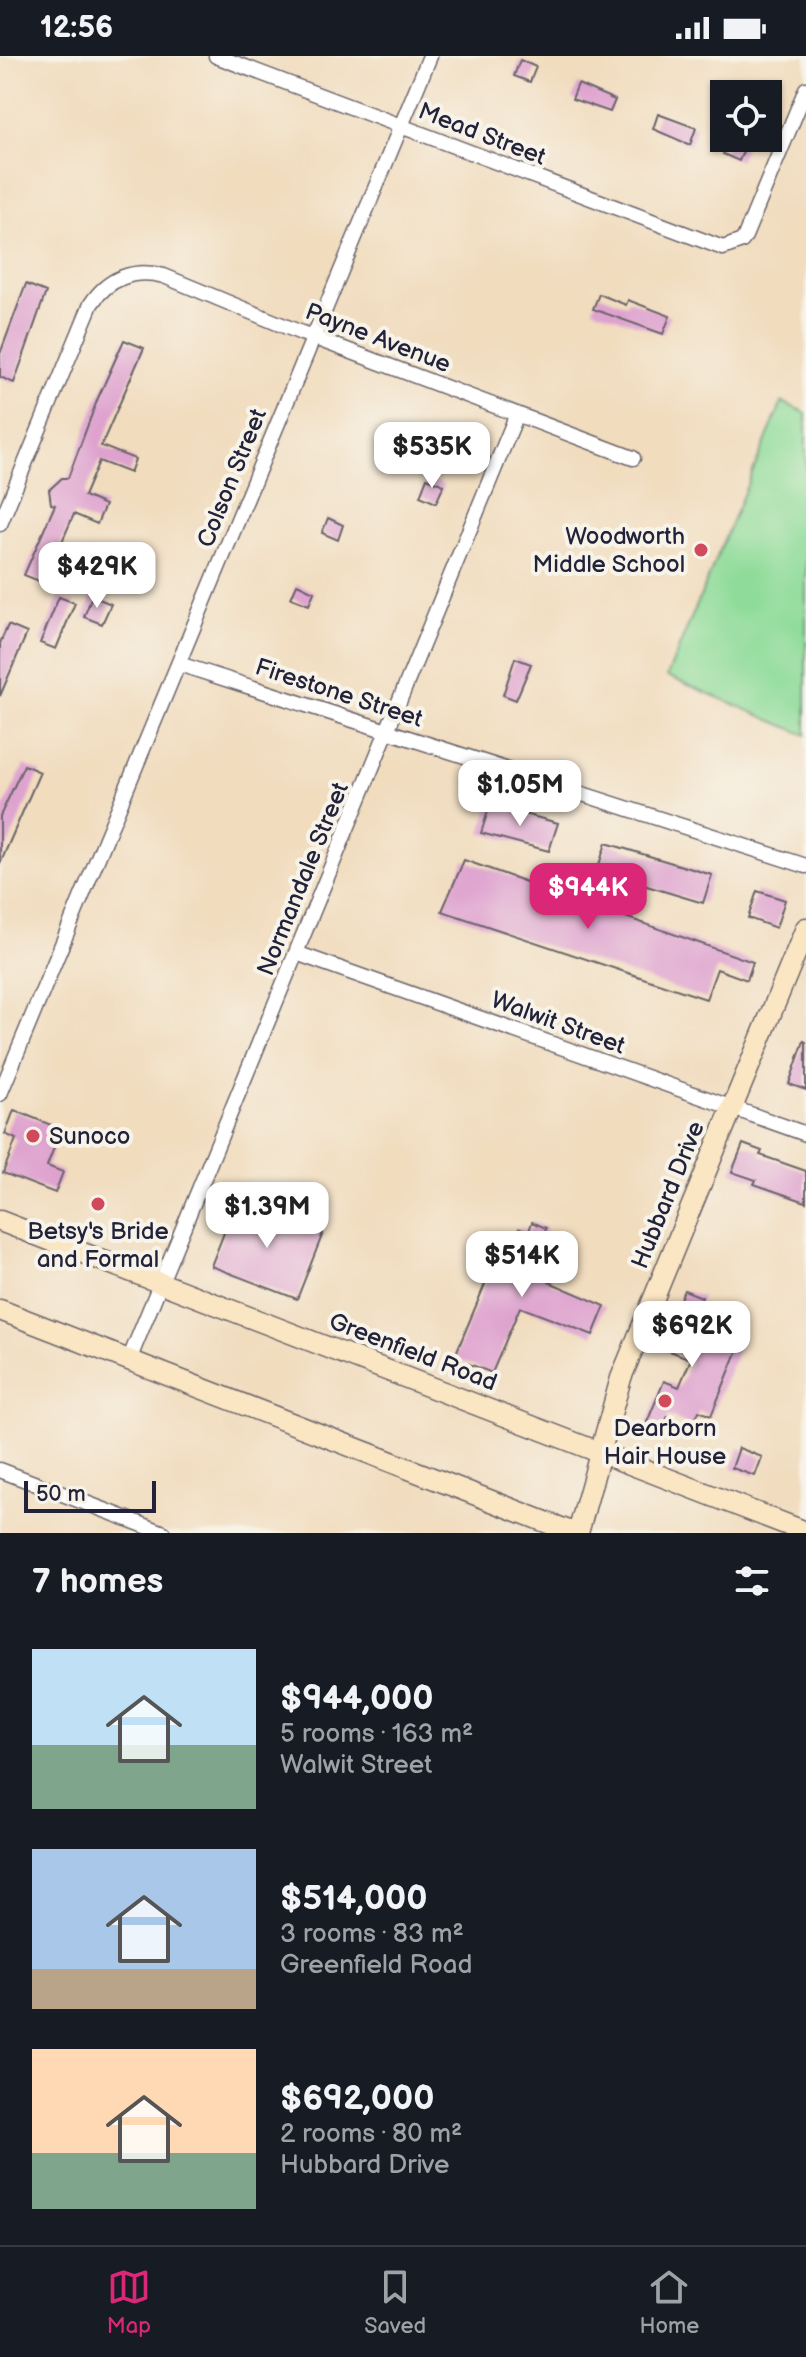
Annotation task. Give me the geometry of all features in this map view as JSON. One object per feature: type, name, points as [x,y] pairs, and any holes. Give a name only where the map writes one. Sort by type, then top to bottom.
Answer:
[{"type":"main road","name":"Hubbard Drive","points":[[576,1533],[621,1378],[806,928]]},
{"type":"main road","name":"Greenfield Road","points":[[0,1221],[806,1532]]},
{"type":"main road","points":[[0,1310],[576,1533]]},
{"type":"street","name":"Mead Street","points":[[216,56],[717,248],[732,246],[745,236],[806,89]]},
{"type":"street","name":"Colson Street","points":[[0,1094],[430,56]]},
{"type":"street","name":"Payne Avenue","points":[[0,524],[91,304],[108,284],[129,274],[153,273],[633,458]]},
{"type":"street","name":"Normandale Street","points":[[129,1360],[517,414]]},
{"type":"street","name":"Firestone Street","points":[[179,664],[806,866]]},
{"type":"street","name":"Walwit Street","points":[[296,953],[806,1134]]},
{"type":"street","points":[[0,1470],[164,1533]]},
{"type":"green space","points":[[782,402],[806,413],[806,735],[667,676]]},
{"type":"building","points":[[520,60],[536,67],[530,82],[514,76]]},
{"type":"building","points":[[578,84],[615,100],[610,112],[572,99]]},
{"type":"building","points":[[658,114],[696,128],[690,145],[653,129]]},
{"type":"building","points":[[724,152],[743,152],[739,161]]},
{"type":"building","points":[[26,284],[46,292],[14,383],[0,377],[0,354]]},
{"type":"building","points":[[599,294],[626,305],[628,300],[670,316],[663,334],[593,309]]},
{"type":"building","points":[[124,340],[144,348],[101,446],[135,459],[130,473],[99,461],[84,496],[105,505],[97,524],[74,514],[44,583],[24,575],[55,505],[51,504],[49,490],[62,478],[68,478]]},
{"type":"building","points":[[427,478],[444,485],[436,503],[420,496]]},
{"type":"building","points":[[328,518],[343,525],[338,540],[322,533]]},
{"type":"building","points":[[297,584],[314,592],[309,605],[291,598]]},
{"type":"building","points":[[92,596],[111,604],[102,624],[84,617]]},
{"type":"building","points":[[59,597],[75,603],[56,649],[40,643]]},
{"type":"building","points":[[8,625],[27,633],[0,696],[0,643]]},
{"type":"building","points":[[515,658],[531,664],[516,700],[503,695]]},
{"type":"building","points":[[24,765],[40,772],[0,864],[0,816]]},
{"type":"building","points":[[490,805],[558,823],[549,851],[481,833]]},
{"type":"building","points":[[606,843],[712,875],[703,903],[597,871]]},
{"type":"building","points":[[464,860],[753,962],[747,980],[717,969],[706,999],[442,911]]},
{"type":"building","points":[[757,891],[785,900],[776,928],[748,918]]},
{"type":"building","points":[[806,1042],[806,1090],[789,1084]]},
{"type":"building","points":[[14,1110],[61,1129],[47,1166],[63,1172],[55,1193],[3,1173],[16,1139],[5,1134]]},
{"type":"building","points":[[743,1144],[762,1151],[760,1155],[806,1171],[806,1202],[754,1184],[756,1180],[732,1172]]},
{"type":"building","points":[[237,1200],[323,1233],[297,1299],[211,1266]]},
{"type":"building","points":[[532,1222],[546,1228],[544,1238],[563,1246],[549,1282],[605,1306],[593,1335],[520,1307],[492,1373],[454,1358],[499,1251],[510,1254],[519,1228],[529,1231]]},
{"type":"building","points":[[684,1290],[702,1297],[691,1325],[740,1345],[711,1416],[699,1411],[693,1426],[668,1416],[658,1439],[643,1432],[664,1381],[679,1387],[691,1359],[659,1347]]},
{"type":"building","points":[[739,1448],[762,1457],[755,1476],[732,1468]]},
{"type":"place","name":"Woodworth Middle School","points":[[701,550]]},
{"type":"place","name":"Sunoco","points":[[33,1136]]},
{"type":"place","name":"Betsy's Bride and Formal","points":[[98,1204]]},
{"type":"place","name":"Dearborn Hair House","points":[[665,1401]]}]
